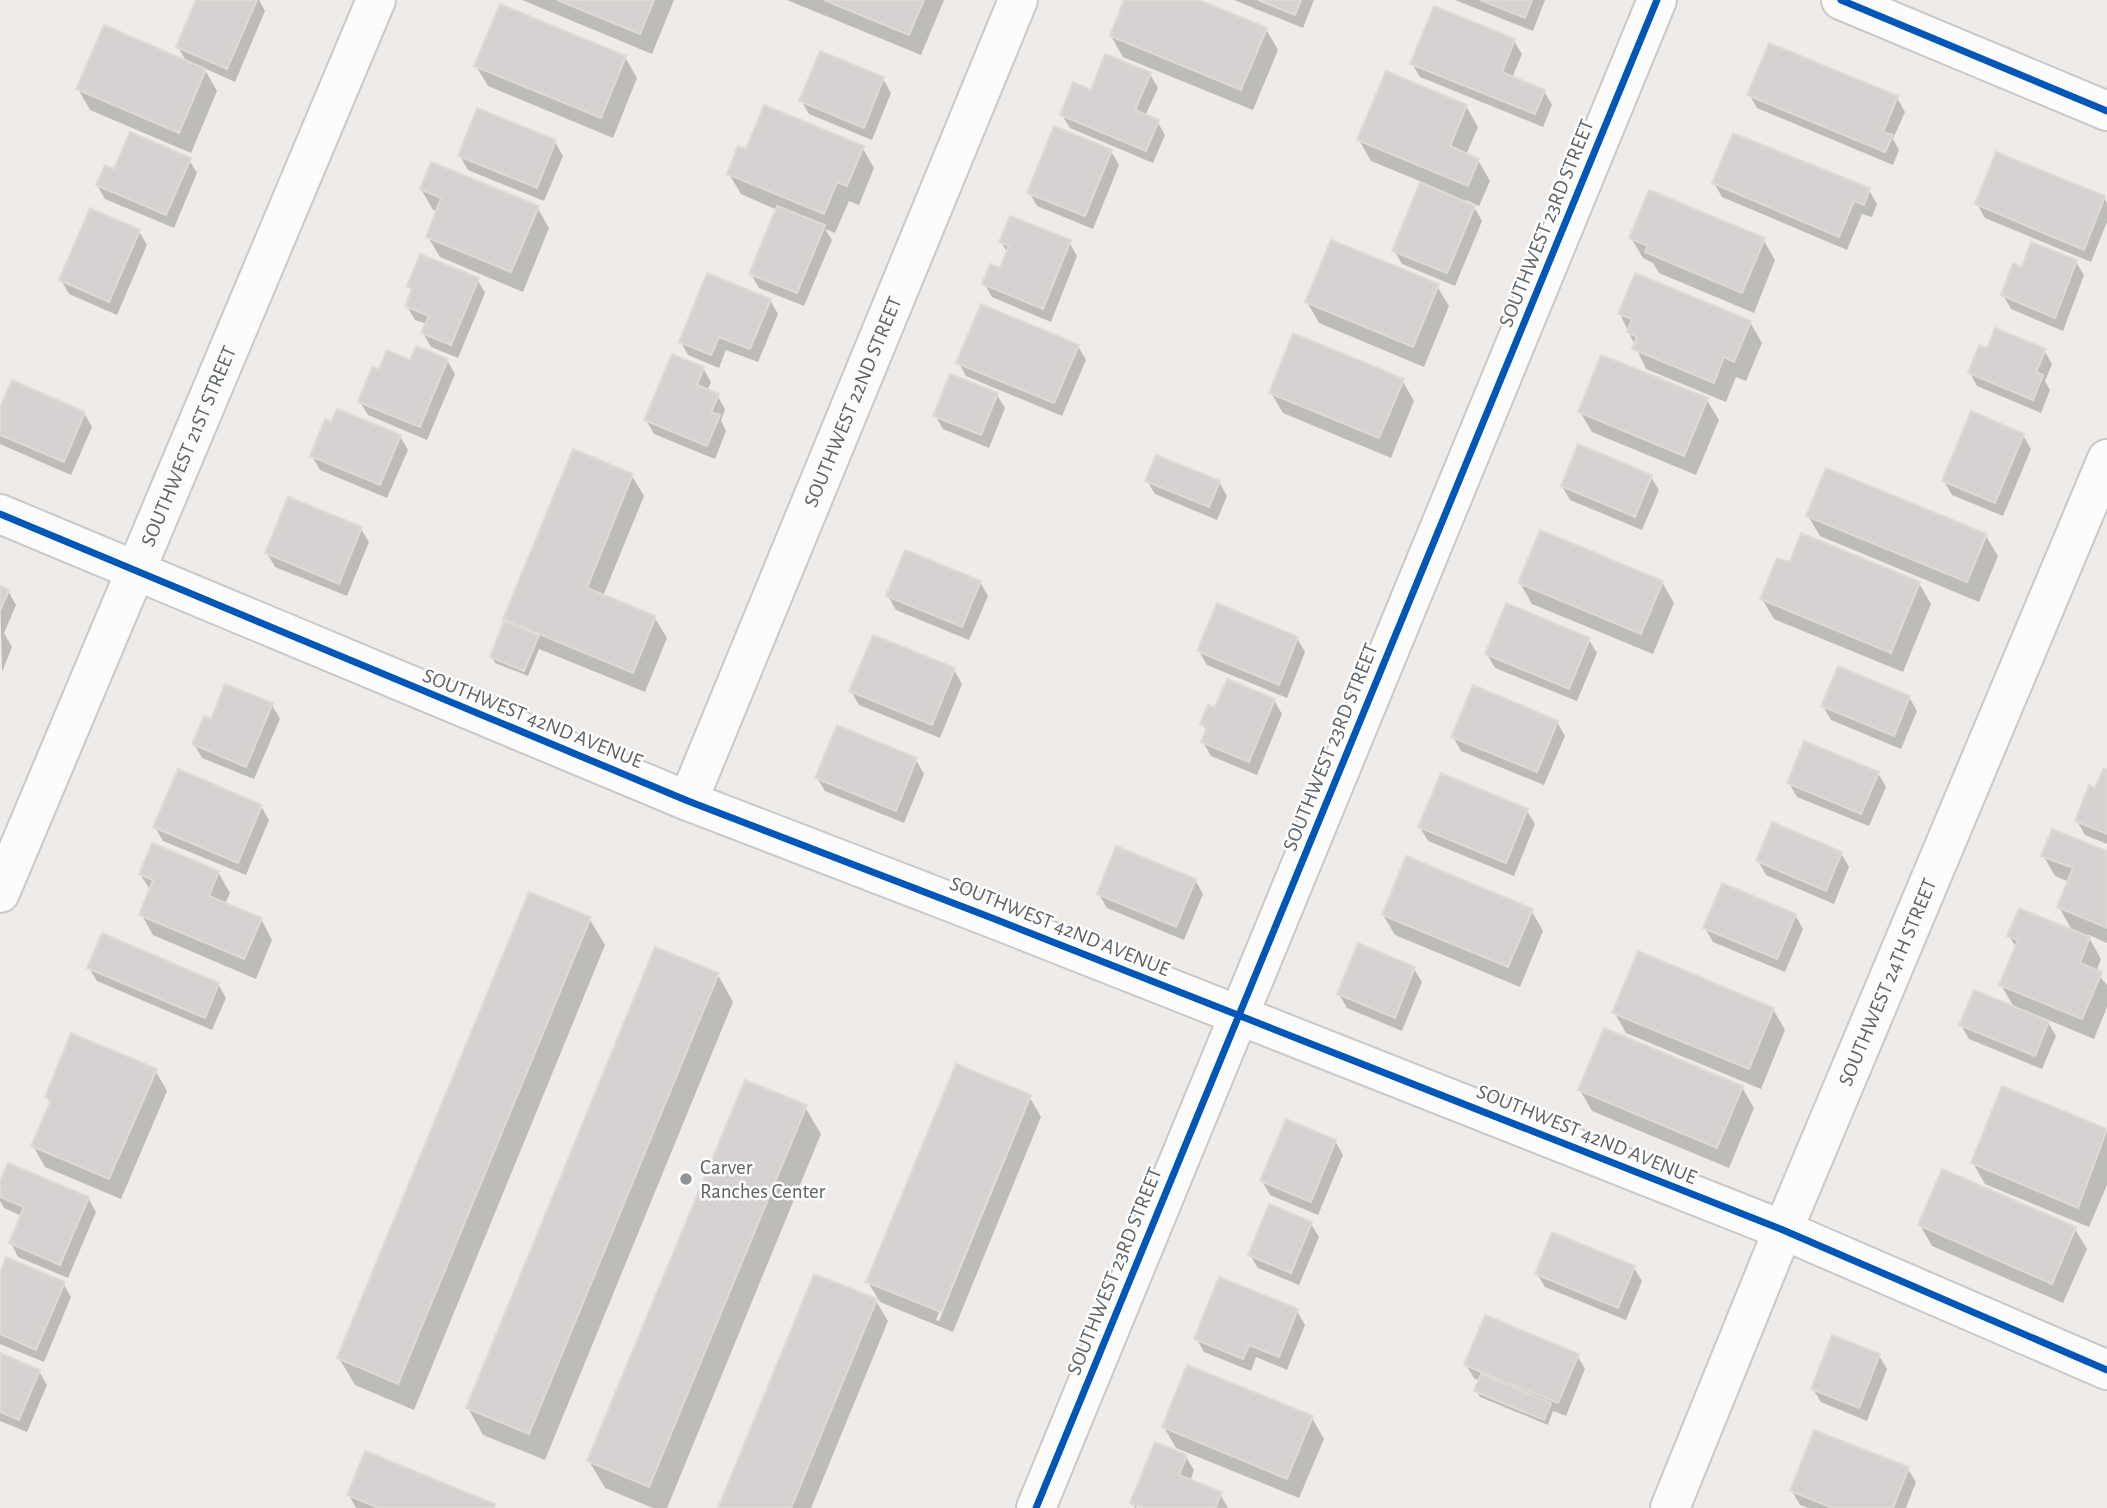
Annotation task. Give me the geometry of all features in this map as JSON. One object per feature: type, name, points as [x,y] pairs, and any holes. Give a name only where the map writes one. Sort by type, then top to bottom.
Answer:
[{"type":"street","name":"SOUTHWEST 21ST STREET","points":[[0,893],[376,0]]},
{"type":"street","name":"SOUTHWEST 22ND STREET","points":[[688,802],[1018,0]]},
{"type":"street","name":"SOUTHWEST 23RD STREET","points":[[1036,1508],[1657,0]]},
{"type":"street","points":[[1841,0],[2107,111]]},
{"type":"street","name":"SOUTHWEST 24TH STREET","points":[[1670,1508],[1783,1230],[2107,459]]},
{"type":"street","name":"SOUTHWEST 42ND AVENUE","points":[[0,514],[688,802],[1783,1230],[2107,1370]]},
{"type":"building","points":[[196,0],[257,0],[227,69],[176,47]]},
{"type":"building","points":[[557,0],[654,0],[640,34]]},
{"type":"building","points":[[824,0],[924,0],[909,35]]},
{"type":"building","points":[[1124,0],[1199,0],[1267,28],[1241,90],[1110,36]]},
{"type":"building","points":[[1258,0],[1301,0],[1295,15]]},
{"type":"building","points":[[1480,0],[1532,0],[1525,18]]},
{"type":"building","points":[[500,4],[626,56],[601,118],[474,66]]},
{"type":"building","points":[[1434,6],[1515,39],[1502,72],[1545,90],[1535,114],[1410,64]]},
{"type":"building","points":[[104,25],[206,69],[179,133],[76,89]]},
{"type":"building","points":[[1769,43],[1898,96],[1883,132],[1893,135],[1885,152],[1747,95]]},
{"type":"building","points":[[820,51],[884,77],[864,128],[799,101]]},
{"type":"building","points":[[1105,54],[1151,73],[1135,110],[1159,120],[1146,151],[1060,115],[1073,82],[1091,90]]},
{"type":"building","points":[[1386,71],[1467,105],[1450,146],[1479,159],[1468,186],[1357,140]]},
{"type":"building","points":[[764,105],[864,146],[847,186],[837,182],[824,214],[727,174],[738,146],[746,149]]},
{"type":"building","points":[[477,108],[556,140],[537,188],[458,156]]},
{"type":"building","points":[[1054,126],[1112,150],[1085,216],[1027,193]]},
{"type":"building","points":[[130,132],[191,158],[166,215],[96,185],[105,165],[114,169]]},
{"type":"building","points":[[1733,133],[1870,188],[1864,205],[1854,201],[1839,237],[1712,183]]},
{"type":"building","points":[[1996,152],[2105,196],[2084,250],[1975,204]]},
{"type":"building","points":[[431,162],[539,206],[511,272],[426,237],[441,198],[420,189]]},
{"type":"building","points":[[1420,182],[1475,206],[1447,273],[1392,251]]},
{"type":"building","points":[[1649,190],[1765,238],[1742,293],[1645,252],[1648,246],[1629,238]]},
{"type":"building","points":[[777,206],[825,225],[797,293],[749,274]]},
{"type":"building","points":[[90,208],[140,230],[109,302],[59,280]]},
{"type":"building","points":[[1010,216],[1071,240],[1043,309],[982,284],[990,264],[1000,268],[1009,246],[999,242]]},
{"type":"building","points":[[1331,240],[1439,284],[1413,347],[1305,302]]},
{"type":"building","points":[[2031,242],[2077,260],[2055,318],[2001,295],[2013,263],[2022,267]]},
{"type":"building","points":[[420,254],[479,278],[451,345],[421,333],[429,316],[405,306],[412,289],[407,286]]},
{"type":"building","points":[[707,273],[771,299],[750,349],[719,337],[711,355],[679,342]]},
{"type":"building","points":[[1635,273],[1751,321],[1734,362],[1724,357],[1714,383],[1632,349],[1637,337],[1627,332],[1632,319],[1618,314]]},
{"type":"building","points":[[981,304],[1079,345],[1054,403],[956,363]]},
{"type":"building","points":[[1995,328],[2046,349],[2036,372],[2043,375],[2033,400],[1968,373],[1979,345],[1987,348]]},
{"type":"building","points":[[1293,333],[1404,379],[1379,438],[1269,393]]},
{"type":"building","points":[[416,346],[448,359],[420,427],[358,402],[372,367],[379,369],[387,350],[410,360]]},
{"type":"building","points":[[672,354],[704,367],[697,385],[719,394],[711,412],[720,415],[707,446],[644,420]]},
{"type":"building","points":[[1601,355],[1708,398],[1684,456],[1578,412]]},
{"type":"building","points":[[950,374],[998,393],[981,435],[933,416]]},
{"type":"building","points":[[12,380],[85,412],[64,462],[0,435],[0,407]]},
{"type":"building","points":[[337,409],[401,435],[380,485],[310,456],[325,419],[331,422]]},
{"type":"building","points":[[1971,411],[2024,434],[1995,503],[1942,481]]},
{"type":"building","points":[[1578,444],[1652,475],[1635,517],[1561,486]]},
{"type":"building","points":[[573,449],[633,474],[587,588],[656,616],[633,673],[503,619]]},
{"type":"building","points":[[1156,455],[1220,481],[1209,507],[1145,481]]},
{"type":"building","points":[[1826,468],[1987,534],[1967,582],[1806,516]]},
{"type":"building","points":[[288,497],[362,527],[339,584],[265,553]]},
{"type":"building","points":[[1540,530],[1663,581],[1641,634],[1518,583]]},
{"type":"building","points":[[1801,533],[1920,582],[1891,653],[1760,599],[1777,558],[1790,562]]},
{"type":"building","points":[[905,550],[981,581],[962,627],[886,596]]},
{"type":"building","points":[[0,586],[9,590],[0,611]]},
{"type":"building","points":[[1217,603],[1298,637],[1279,685],[1197,651]]},
{"type":"building","points":[[1506,603],[1590,638],[1569,689],[1485,654]]},
{"type":"building","points":[[504,621],[539,635],[524,671],[490,657]]},
{"type":"building","points":[[873,635],[955,668],[932,725],[849,691]]},
{"type":"building","points":[[1838,666],[1910,696],[1894,736],[1821,706]]},
{"type":"building","points":[[1227,679],[1275,699],[1249,762],[1201,742],[1207,727],[1200,724],[1208,705],[1215,707]]},
{"type":"building","points":[[225,684],[273,703],[246,767],[192,744],[204,716],[211,719]]},
{"type":"building","points":[[1473,685],[1558,721],[1537,772],[1451,737]]},
{"type":"building","points":[[837,725],[917,758],[896,811],[815,778]]},
{"type":"building","points":[[1804,741],[1879,772],[1861,814],[1787,783]]},
{"type":"building","points":[[2104,768],[2107,770],[2107,834],[2075,821],[2089,785],[2095,788]]},
{"type":"building","points":[[178,769],[262,805],[238,863],[153,827]]},
{"type":"building","points":[[1441,773],[1528,809],[1506,863],[1418,827]]},
{"type":"building","points":[[1772,822],[1842,852],[1826,891],[1756,861]]},
{"type":"building","points":[[2052,829],[2107,851],[2107,928],[2057,907],[2073,868],[2041,856]]},
{"type":"building","points":[[152,843],[219,871],[209,896],[262,918],[244,959],[139,915],[153,880],[139,874]]},
{"type":"building","points":[[1116,846],[1196,879],[1176,927],[1097,894]]},
{"type":"building","points":[[1406,856],[1533,909],[1508,967],[1382,915]]},
{"type":"building","points":[[1722,883],[1796,914],[1777,959],[1703,928]]},
{"type":"building","points":[[529,892],[591,917],[398,1384],[337,1358]]},
{"type":"building","points":[[2019,908],[2090,937],[2080,963],[2102,972],[2082,1019],[1999,985],[2018,940],[2007,936]]},
{"type":"building","points":[[102,933],[219,983],[205,1018],[87,968]]},
{"type":"building","points":[[1358,943],[1415,967],[1395,1018],[1337,994]]},
{"type":"building","points":[[655,947],[719,973],[529,1434],[466,1408]]},
{"type":"building","points":[[1638,951],[1774,1008],[1749,1069],[1612,1013]]},
{"type":"building","points":[[1974,990],[2049,1021],[2035,1056],[1959,1025]]},
{"type":"building","points":[[1604,1028],[1743,1086],[1717,1148],[1578,1090]]},
{"type":"building","points":[[71,1033],[157,1069],[109,1179],[31,1146],[51,1100],[45,1097]]},
{"type":"building","points":[[956,1064],[1031,1095],[941,1312],[866,1282]]},
{"type":"building","points":[[745,1080],[807,1105],[649,1487],[587,1461]]},
{"type":"building","points":[[2002,1086],[2107,1129],[2078,1208],[1971,1163]]},
{"type":"building","points":[[1286,1119],[1336,1140],[1311,1202],[1260,1181]]},
{"type":"building","points":[[8,1163],[89,1197],[60,1265],[9,1243],[24,1207],[0,1197],[0,1181]]},
{"type":"building","points":[[1942,1169],[2076,1227],[2052,1284],[1918,1225]]},
{"type":"building","points":[[1269,1204],[1312,1222],[1291,1273],[1248,1255]]},
{"type":"building","points":[[1552,1232],[1635,1266],[1618,1308],[1535,1274]]},
{"type":"building","points":[[6,1257],[65,1282],[36,1350],[0,1334],[0,1273]]},
{"type":"building","points":[[814,1274],[877,1299],[791,1508],[718,1508]]},
{"type":"building","points":[[1219,1277],[1298,1309],[1279,1357],[1249,1345],[1243,1359],[1194,1339]]},
{"type":"building","points":[[1485,1315],[1579,1354],[1558,1403],[1464,1365]]},
{"type":"building","points":[[1832,1335],[1880,1354],[1859,1408],[1811,1389]]},
{"type":"building","points":[[0,1353],[40,1370],[19,1420],[0,1412]]},
{"type":"building","points":[[1187,1365],[1313,1416],[1287,1479],[1162,1427]]},
{"type":"building","points":[[1481,1374],[1551,1403],[1544,1420],[1474,1391]]},
{"type":"building","points":[[1814,1430],[1909,1467],[1893,1508],[1833,1508],[1790,1491]]},
{"type":"building","points":[[1155,1442],[1187,1455],[1179,1475],[1222,1492],[1215,1508],[1143,1508],[1130,1503]]},
{"type":"building","points":[[365,1451],[495,1504],[494,1508],[379,1508],[347,1495]]},
{"type":"cycle path","points":[[1036,1508],[1657,0]]},
{"type":"cycle path","points":[[1841,0],[2107,111]]},
{"type":"cycle path","points":[[0,514],[688,801],[1783,1230],[2107,1370]]},
{"type":"place","name":"Carver Ranches Center","points":[[686,1179]]}]
